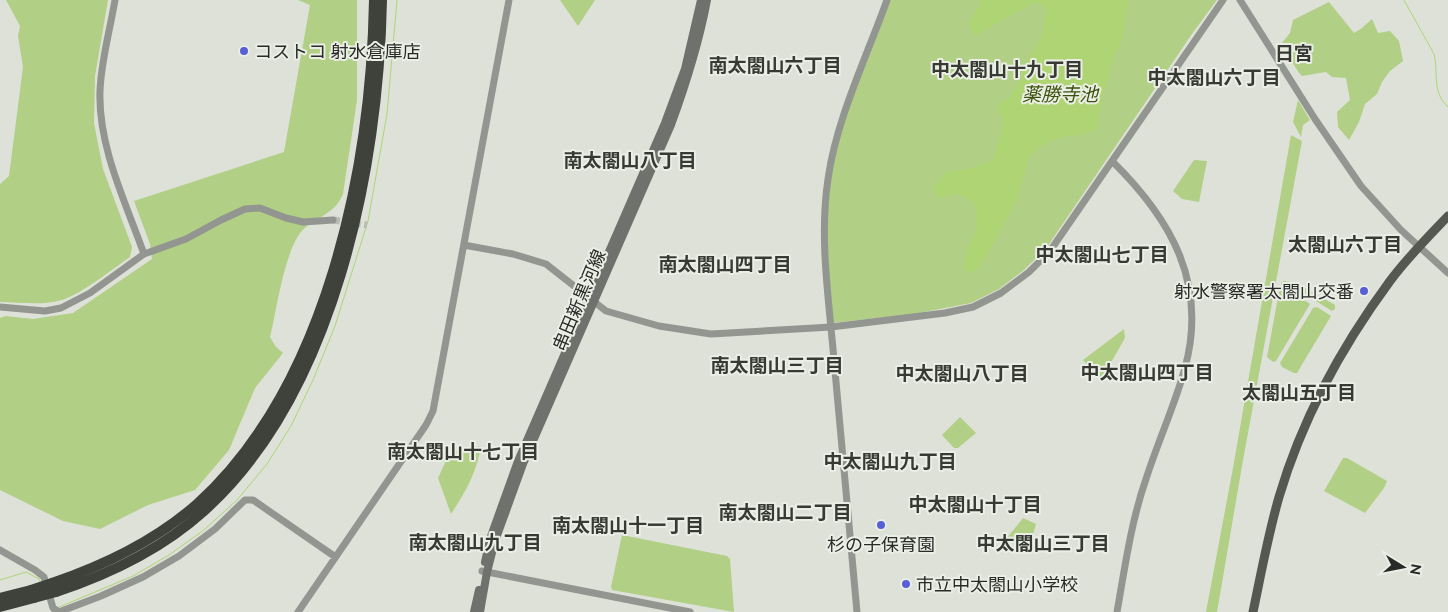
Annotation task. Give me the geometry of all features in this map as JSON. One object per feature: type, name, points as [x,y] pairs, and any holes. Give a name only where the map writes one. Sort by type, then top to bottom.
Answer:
[{"type":"highway","points":[[54,588],[155,536],[195,505],[230,471],[258,434],[276,405],[319,310],[346,217],[366,113],[374,0]]},
{"type":"highway","points":[[0,607],[33,594],[115,570],[161,544],[203,512],[238,477],[262,447],[302,376],[317,340],[337,283],[357,210],[374,115],[380,56],[382,0]]},
{"type":"highway","points":[[0,598],[33,594]]},
{"type":"main road","name":"串田新黒河線","points":[[474,612],[495,541],[523,464],[665,123],[685,70],[701,0]]},
{"type":"main road","name":"串田新黒河線","points":[[592,300],[671,125],[701,32],[706,0]]},
{"type":"main road","points":[[1253,612],[1269,534],[1280,495],[1322,390],[1364,318],[1390,281],[1418,247],[1448,216]]},
{"type":"main road","name":"串田新黒河線","points":[[480,612],[485,572]]},
{"type":"street","points":[[115,0],[101,78],[102,124],[110,159],[144,254]]},
{"type":"street","points":[[298,612],[334,556],[430,419],[435,404],[508,0]]},
{"type":"street","points":[[857,612],[824,234],[828,180],[840,128],[888,0]]},
{"type":"street","points":[[464,245],[514,254],[546,264],[606,311],[659,326],[711,334],[831,327],[946,313],[973,306],[1001,293],[1029,272],[1050,251],[1223,0]]},
{"type":"street","points":[[1240,0],[1361,186],[1418,247],[1448,273]]},
{"type":"street","points":[[1112,161],[1148,200],[1166,226],[1186,271],[1191,301],[1192,328],[1185,368],[1136,509],[1118,612]]},
{"type":"street","points":[[0,307],[44,310],[61,308],[90,293],[144,254],[186,239],[245,209],[260,208],[303,222],[334,220]]},
{"type":"street","points":[[0,550],[44,577],[53,608],[59,612],[102,596],[144,577],[179,556],[215,529],[245,500],[253,500],[334,556]]},
{"type":"street","points":[[485,572],[690,612]]},
{"type":"shaded area","points":[[6,0],[108,0],[95,76],[94,123],[103,169],[132,247],[130,257],[88,287],[70,297],[55,302],[0,302],[0,184],[9,176],[23,67],[18,36],[20,26]]},
{"type":"shaded area","points":[[298,0],[357,0],[357,100],[343,194],[339,202],[328,213],[303,230],[293,246],[284,271],[270,337],[276,347],[283,353],[255,388],[229,450],[195,490],[148,505],[100,529],[63,521],[0,490],[0,318],[6,316],[33,319],[73,313],[152,259],[150,244],[134,201],[284,152],[310,5]]},
{"type":"shaded area","points":[[560,0],[595,0],[578,26]]},
{"type":"shaded area","points":[[887,0],[1217,0],[1047,247],[1024,270],[999,289],[971,303],[914,314],[831,323],[824,233],[833,152]]},
{"type":"shaded area","points":[[1329,2],[1354,33],[1372,19],[1378,33],[1390,31],[1399,41],[1403,61],[1390,71],[1382,82],[1377,94],[1365,104],[1359,122],[1349,140],[1338,127],[1337,112],[1350,100],[1346,78],[1332,77],[1326,72],[1302,76],[1281,44],[1290,33],[1293,20]]},
{"type":"shaded area","points":[[1298,100],[1310,120],[1303,125],[1301,137],[1293,122]]},
{"type":"shaded area","points":[[1291,135],[1302,141],[1217,612],[1206,612],[1233,468]]},
{"type":"shaded area","points":[[1194,160],[1207,161],[1199,202],[1182,199],[1173,191]]},
{"type":"shaded area","points":[[1284,281],[1296,283],[1335,305],[1335,309],[1332,311],[1293,287],[1281,285]]},
{"type":"shaded area","points":[[1282,290],[1291,292],[1310,304],[1276,361],[1273,362],[1267,357],[1279,292]]},
{"type":"shaded area","points":[[1317,307],[1331,316],[1297,373],[1294,373],[1282,367],[1280,363],[1313,308]]},
{"type":"shaded area","points":[[1124,329],[1125,338],[1101,380],[1083,360]]},
{"type":"shaded area","points":[[960,417],[976,433],[958,448],[954,448],[942,435]]},
{"type":"shaded area","points":[[481,446],[477,465],[470,482],[451,514],[438,478],[450,452]]},
{"type":"shaded area","points":[[1343,458],[1347,458],[1387,481],[1365,513],[1324,491]]},
{"type":"shaded area","points":[[1023,518],[1036,524],[1032,538],[1039,540],[1038,554],[1006,539]]},
{"type":"shaded area","points":[[622,535],[727,556],[730,559],[734,612],[612,590],[611,587]]},
{"type":"water","name":"薬勝寺池","points":[[981,0],[1129,0],[1121,42],[1115,54],[1101,102],[1097,130],[1056,138],[1037,148],[1029,157],[1017,199],[985,259],[977,270],[970,273],[964,270],[966,252],[977,229],[975,204],[958,194],[939,198],[932,187],[947,172],[973,168],[993,160],[1003,120],[996,106],[1009,98],[1021,79],[1027,62],[1041,37],[1047,9],[1036,2],[974,36],[969,22],[981,4]]},
{"type":"waterway","points":[[57,608],[133,576],[169,555],[204,530],[237,500],[267,464],[291,426],[313,380],[335,326],[368,221],[387,114],[397,0]]},
{"type":"waterway","points":[[1404,0],[1434,54],[1437,89],[1448,107]]},
{"type":"waterway","points":[[0,580],[26,572],[40,581]]},
{"type":"tunnel","points":[[333,220],[367,225]]},
{"type":"place","name":"コストコ 射水倉庫店","points":[[244,51]]},
{"type":"place","name":"射水警察署太閤山交番","points":[[1364,291]]},
{"type":"place","name":"杉の子保育園","points":[[881,525]]},
{"type":"place","name":"市立中太閤山小学校","points":[[906,584]]},
{"type":"district","name":"日宮","points":[[1294,53]]},
{"type":"district","name":"南太閤山六丁目","points":[[775,65]]},
{"type":"district","name":"中太閤山十九丁目","points":[[1007,69]]},
{"type":"district","name":"中太閤山六丁目","points":[[1214,77]]},
{"type":"district","name":"南太閤山八丁目","points":[[630,160]]},
{"type":"district","name":"太閤山六丁目","points":[[1345,244]]},
{"type":"district","name":"中太閤山七丁目","points":[[1102,254]]},
{"type":"district","name":"南太閤山四丁目","points":[[725,264]]},
{"type":"district","name":"南太閤山三丁目","points":[[777,365]]},
{"type":"district","name":"中太閤山四丁目","points":[[1147,372]]},
{"type":"district","name":"中太閤山八丁目","points":[[962,373]]},
{"type":"district","name":"太閤山五丁目","points":[[1299,392]]},
{"type":"district","name":"南太閤山十七丁目","points":[[463,451]]},
{"type":"district","name":"中太閤山九丁目","points":[[890,461]]},
{"type":"district","name":"中太閤山十丁目","points":[[975,504]]},
{"type":"district","name":"南太閤山二丁目","points":[[785,512]]},
{"type":"district","name":"南太閤山十一丁目","points":[[628,525]]},
{"type":"district","name":"南太閤山九丁目","points":[[475,542]]},
{"type":"district","name":"中太閤山三丁目","points":[[1043,543]]}]
